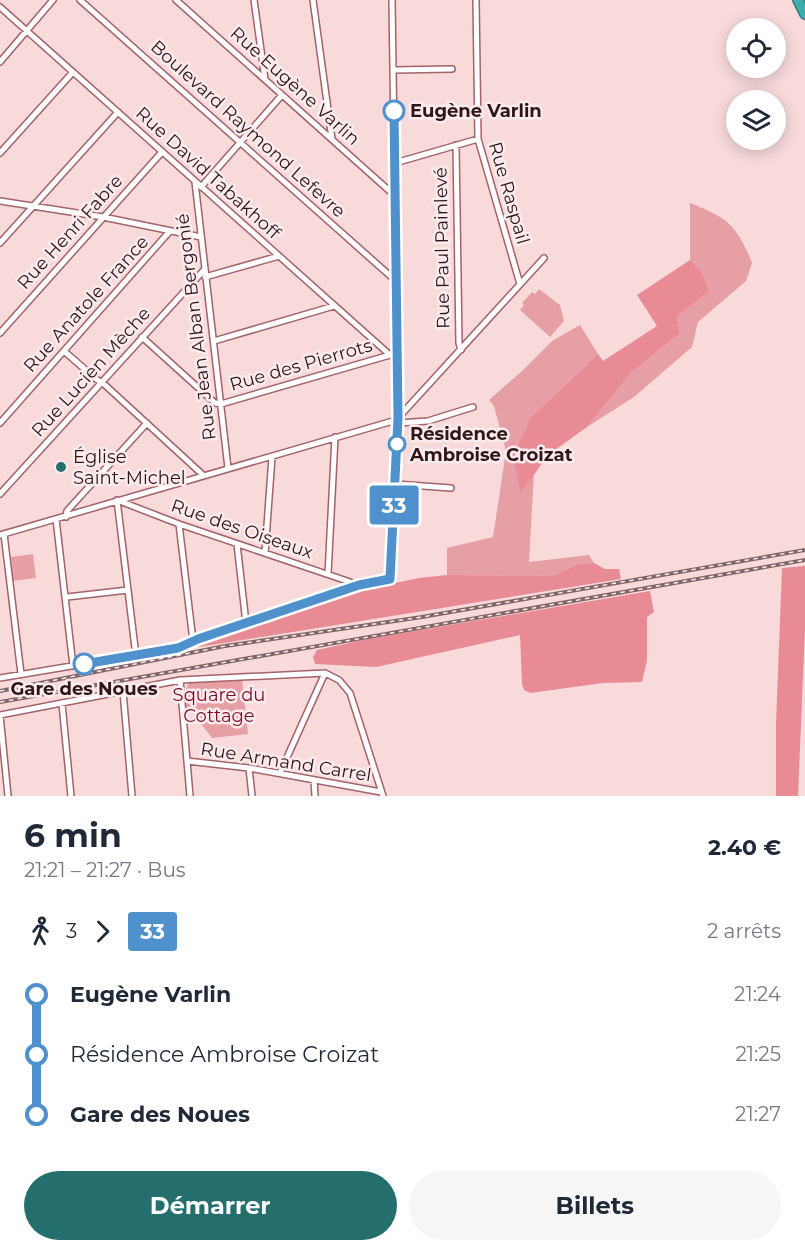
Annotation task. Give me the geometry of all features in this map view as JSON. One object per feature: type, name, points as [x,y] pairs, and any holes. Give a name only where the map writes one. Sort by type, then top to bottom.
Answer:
[{"type":"highway","points":[[798,0],[805,14]]},
{"type":"street","points":[[0,62],[53,0]]},
{"type":"street","name":"Boulevard Raymond Lefevre","points":[[80,0],[396,281]]},
{"type":"street","name":"Rue Eugène Varlin","points":[[176,0],[394,195]]},
{"type":"street","points":[[254,0],[265,79]]},
{"type":"street","points":[[313,0],[332,139]]},
{"type":"street","points":[[0,678],[178,648],[359,585],[390,579],[398,421],[392,0]]},
{"type":"street","name":"Rue Raspail","points":[[476,0],[478,139],[520,284]]},
{"type":"street","name":"Rue David Tabakhoff","points":[[0,7],[334,306],[390,355],[397,358]]},
{"type":"street","points":[[394,70],[452,69]]},
{"type":"street","points":[[0,153],[73,72]]},
{"type":"street","points":[[201,187],[282,95]]},
{"type":"street","points":[[0,243],[118,112]]},
{"type":"street","points":[[395,163],[478,139]]},
{"type":"street","name":"Rue Paul Painlevé","points":[[456,145],[459,344],[461,350]]},
{"type":"street","name":"Rue Henri Fabre","points":[[0,333],[162,152]]},
{"type":"street","name":"Rue Jean Alban Bergonié","points":[[195,182],[228,468]]},
{"type":"street","points":[[0,201],[201,237]]},
{"type":"street","name":"Rue Anatole France","points":[[0,423],[170,231]]},
{"type":"street","points":[[205,277],[279,256]]},
{"type":"street","points":[[398,421],[544,258]]},
{"type":"street","name":"Rue Lucien Mèche","points":[[0,494],[204,270]]},
{"type":"street","points":[[214,341],[334,306]]},
{"type":"street","points":[[141,337],[215,403],[220,404]]},
{"type":"street","points":[[64,351],[203,475]]},
{"type":"street","name":"Rue des Pierrots","points":[[220,404],[390,355]]},
{"type":"street","points":[[21,674],[2,535],[335,437],[398,421],[428,421],[473,408]]},
{"type":"street","points":[[66,517],[67,511],[147,423]]},
{"type":"street","points":[[328,574],[335,437]]},
{"type":"street","points":[[265,553],[272,457]]},
{"type":"street","points":[[395,484],[451,488]]},
{"type":"street","points":[[117,500],[136,656]]},
{"type":"street","name":"Rue des Oiseaux","points":[[117,500],[179,524],[359,585]]},
{"type":"street","points":[[56,519],[67,597],[73,666]]},
{"type":"street","points":[[179,524],[193,641]]},
{"type":"street","points":[[237,544],[246,623]]},
{"type":"street","points":[[67,597],[128,590]]},
{"type":"street","points":[[280,773],[325,673]]},
{"type":"street","points":[[8,796],[0,715],[180,680],[325,673],[339,680],[350,693],[382,794]]},
{"type":"street","points":[[180,680],[190,796]]},
{"type":"street","points":[[123,691],[132,796]]},
{"type":"street","points":[[62,704],[71,796]]},
{"type":"street","name":"Rue Armand Carrel","points":[[187,761],[280,773],[382,794]]},
{"type":"street","points":[[249,768],[252,796]]},
{"type":"street","points":[[314,781],[315,796]]},
{"type":"green space","points":[[690,203],[714,213],[736,231],[752,263],[746,281],[698,322],[692,347],[634,397],[587,427],[631,373],[680,333],[677,317],[709,291],[702,272],[690,260]]},
{"type":"green space","points":[[539,289],[560,305],[564,321],[550,337],[520,310],[524,305],[522,303],[532,292],[535,294]]},
{"type":"green space","points":[[580,325],[598,354],[531,417],[522,492],[534,473],[529,562],[589,555],[594,563],[577,564],[555,576],[447,575],[447,548],[493,537],[506,451],[494,406],[489,400],[552,341]]},
{"type":"green space","points":[[33,554],[36,578],[13,581],[11,557]]},
{"type":"green space","name":"Square du Cottage","points":[[242,679],[248,734],[212,738],[191,711],[186,712],[185,691],[190,681]]},
{"type":"shaded area","points":[[690,260],[702,272],[709,291],[677,317],[680,333],[631,373],[587,427],[548,455],[521,493],[513,457],[531,417],[598,354],[603,361],[657,326],[637,295]]},
{"type":"shaded area","points":[[594,563],[605,569],[619,569],[621,579],[199,647],[196,643],[268,623],[361,590],[419,578],[447,575],[554,576],[577,564]]},
{"type":"shaded area","points":[[805,566],[805,628],[798,796],[776,796],[776,724],[782,568]]},
{"type":"shaded area","points":[[650,591],[654,612],[647,617],[647,660],[642,682],[603,683],[530,693],[524,690],[522,684],[520,635],[376,667],[315,664],[313,657],[317,650],[368,639]]},
{"type":"railway","points":[[0,691],[225,646],[422,617],[805,550]]},
{"type":"railway","points":[[0,702],[805,560]]},
{"type":"bus line","name":"33","points":[[84,664],[178,648],[198,639],[359,585],[390,579],[398,418],[394,111]]},
{"type":"place","name":"Eugène Varlin","points":[[394,111]]},
{"type":"place","name":"Résidence Ambroise Croizat","points":[[397,444]]},
{"type":"place","name":"Église Saint-Michel","points":[[61,467]]},
{"type":"place","name":"Gare des Noues","points":[[84,664]]}]
